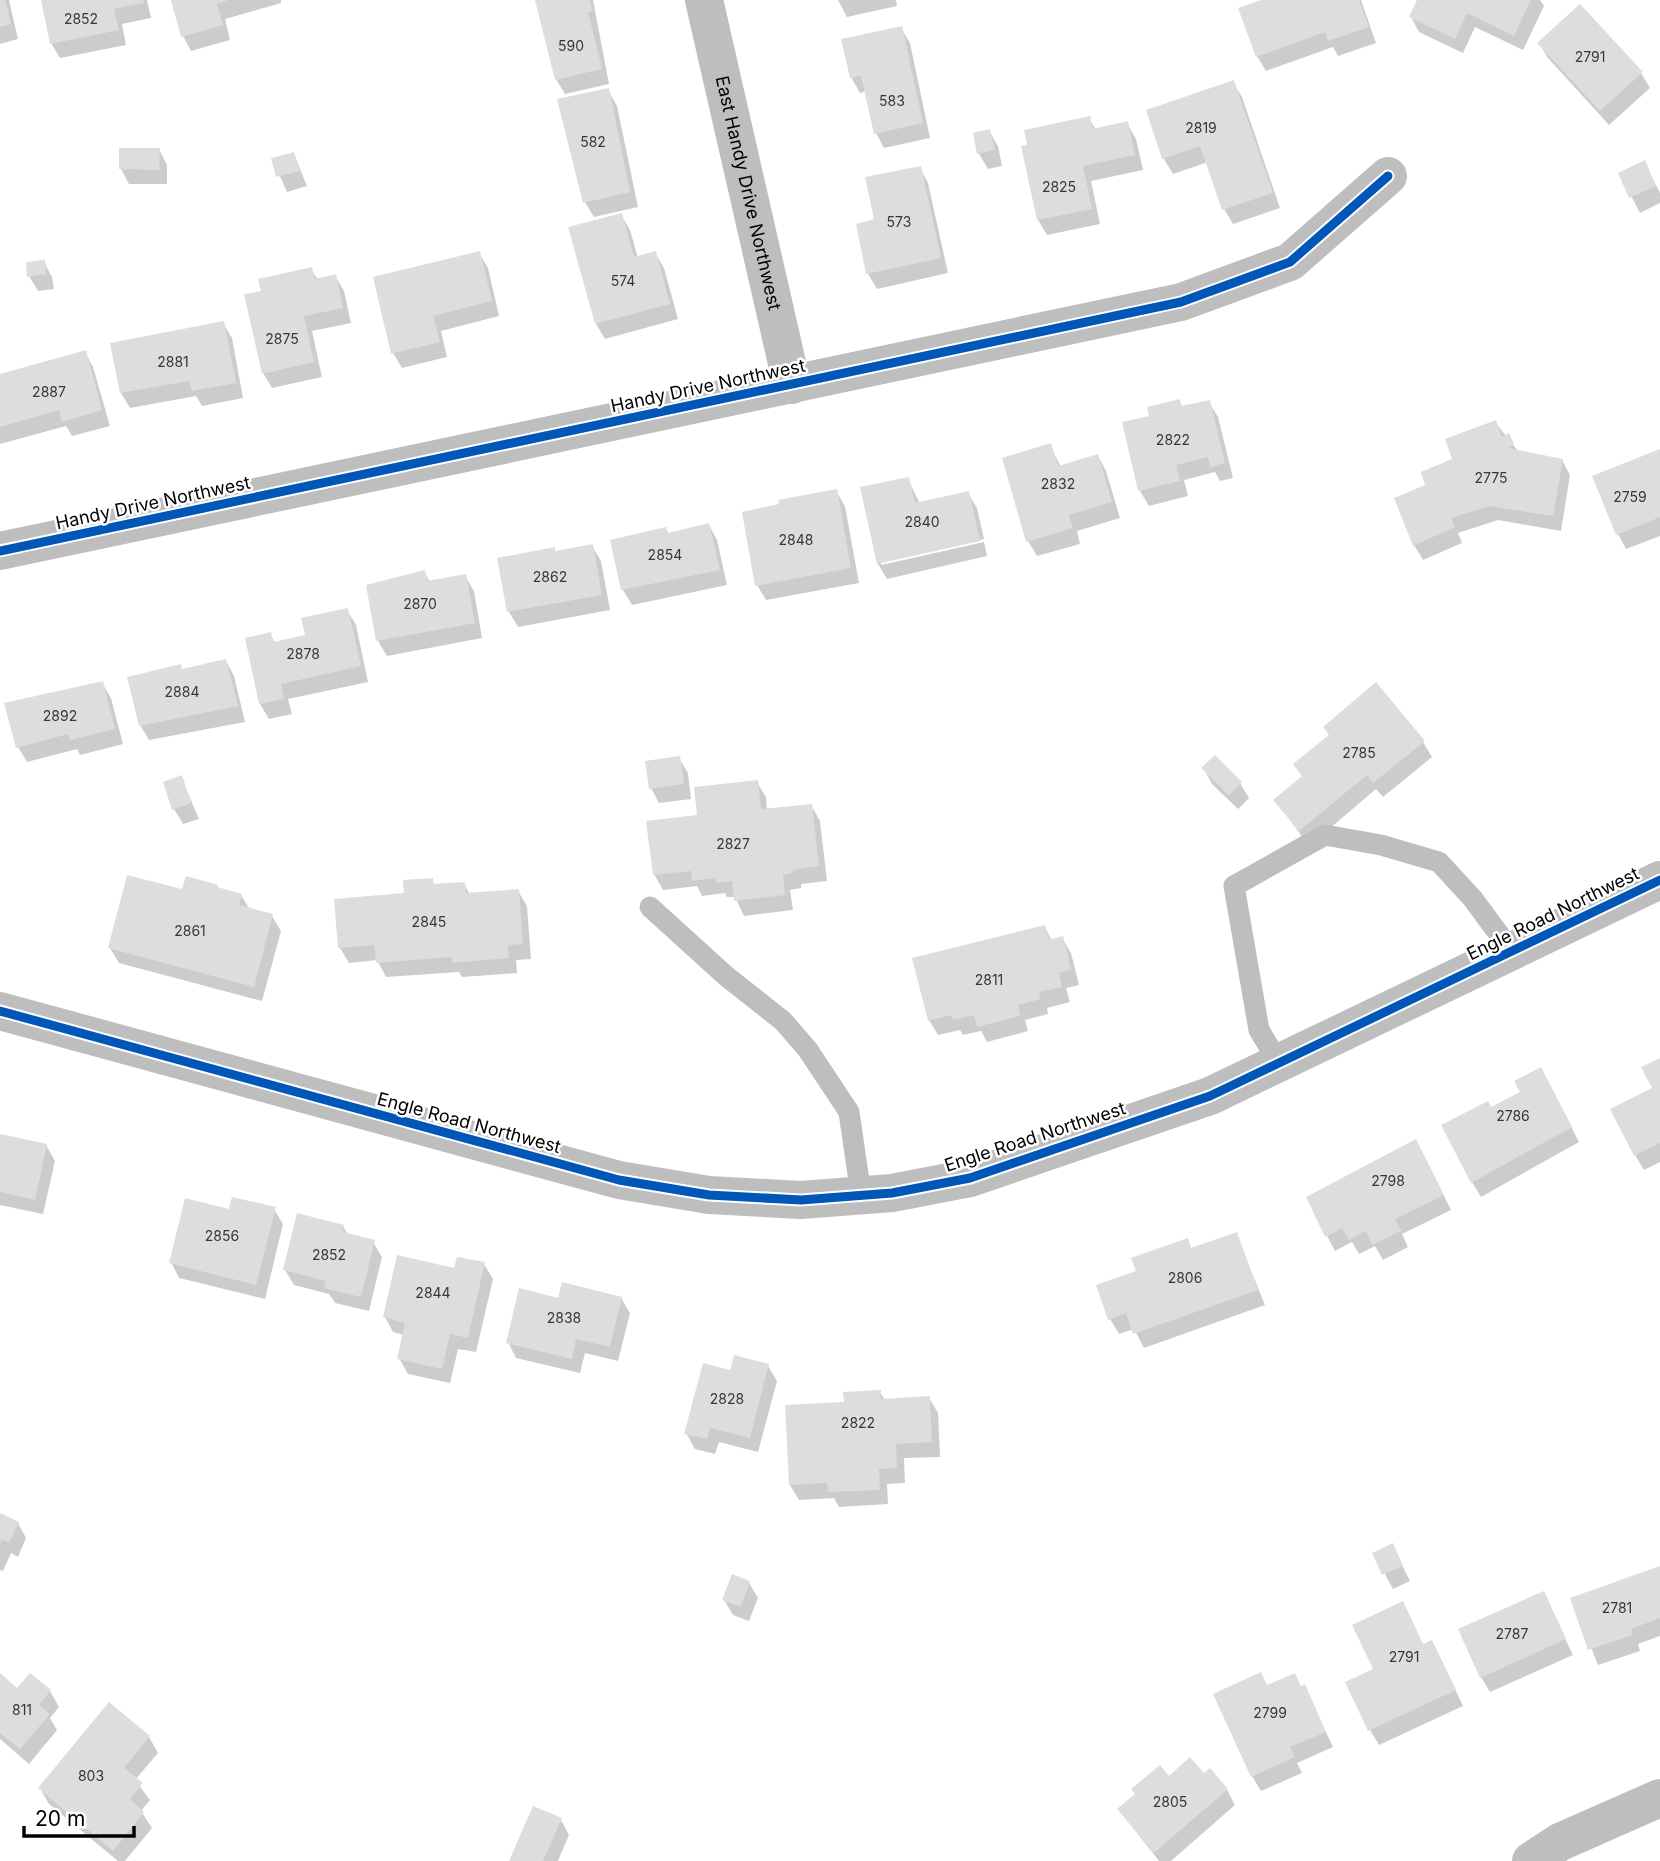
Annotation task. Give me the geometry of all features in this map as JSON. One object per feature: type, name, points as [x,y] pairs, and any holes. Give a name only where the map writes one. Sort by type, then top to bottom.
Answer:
[{"type":"street","name":"East Handy Drive Northwest","points":[[704,0],[792,384]]},
{"type":"street","name":"Handy Drive Northwest","points":[[0,551],[1181,302],[1290,262],[1388,176]]},
{"type":"street","name":"Engle Road Northwest","points":[[0,1011],[619,1180],[709,1195],[800,1200],[892,1193],[970,1178],[1210,1096],[1660,880]]},
{"type":"street","points":[[1531,1861],[1560,1842],[1660,1798]]},
{"type":"lane","points":[[1279,1063],[1259,1030],[1234,886],[1325,835],[1381,845],[1439,862],[1473,899],[1512,951]]},
{"type":"lane","points":[[650,907],[726,976],[783,1021],[808,1050],[849,1112],[861,1195]]},
{"type":"building","points":[[0,0],[5,0],[11,24],[0,27]]},
{"type":"building","points":[[41,0],[143,0],[144,3],[114,9],[119,30],[50,44]]},
{"type":"building","points":[[171,0],[228,0],[217,4],[223,25],[181,37]]},
{"type":"building","points":[[535,0],[590,0],[592,11],[588,12],[602,69],[555,80]]},
{"type":"building","points":[[1261,0],[1359,0],[1369,27],[1328,41],[1325,32],[1256,57],[1238,8]]},
{"type":"building","points":[[1417,0],[1531,0],[1514,36],[1467,13],[1455,39],[1409,17]]},
{"type":"building","points":[[1580,4],[1643,72],[1600,111],[1537,43]]},
{"type":"building","points":[[902,26],[923,123],[874,134],[861,76],[850,78],[841,39]]},
{"type":"building","points":[[1234,80],[1273,193],[1222,210],[1200,146],[1162,159],[1146,110]]},
{"type":"building","points":[[609,88],[630,192],[583,203],[557,99]]},
{"type":"building","points":[[1090,116],[1093,129],[1128,121],[1135,155],[1083,166],[1092,209],[1037,220],[1021,146],[1027,145],[1024,130]]},
{"type":"building","points":[[990,129],[995,150],[977,154],[973,133]]},
{"type":"building","points":[[119,148],[160,148],[159,170],[119,169]]},
{"type":"building","points":[[294,152],[300,171],[276,177],[271,158]]},
{"type":"building","points":[[1645,160],[1656,186],[1629,198],[1618,173]]},
{"type":"building","points":[[921,166],[941,258],[866,274],[856,224],[874,219],[865,177]]},
{"type":"building","points":[[622,213],[634,257],[656,251],[670,304],[595,324],[568,227]]},
{"type":"building","points":[[480,251],[492,301],[433,316],[440,342],[391,354],[373,277]]},
{"type":"building","points":[[45,260],[46,274],[27,277],[26,262]]},
{"type":"building","points":[[312,267],[315,279],[336,274],[343,308],[304,316],[314,362],[262,374],[244,294],[261,291],[258,279]]},
{"type":"building","points":[[224,321],[236,383],[192,391],[189,381],[120,393],[110,343]]},
{"type":"building","points":[[86,350],[102,410],[62,422],[59,410],[0,427],[0,374]]},
{"type":"building","points":[[1180,399],[1181,406],[1210,400],[1225,463],[1210,467],[1208,457],[1176,465],[1180,481],[1138,491],[1122,422],[1149,416],[1147,407]]},
{"type":"building","points":[[1496,420],[1502,437],[1509,433],[1514,444],[1508,448],[1563,459],[1553,516],[1489,506],[1451,518],[1455,527],[1413,546],[1394,498],[1425,485],[1421,472],[1452,459],[1445,439]]},
{"type":"building","points":[[1051,443],[1058,466],[1098,454],[1112,502],[1069,515],[1073,528],[1026,542],[1002,458]]},
{"type":"building","points":[[1660,449],[1660,517],[1616,535],[1592,476]]},
{"type":"building","points":[[909,477],[915,503],[969,491],[980,541],[877,564],[860,487]]},
{"type":"building","points":[[837,489],[851,568],[755,586],[742,512],[779,504],[778,500]]},
{"type":"building","points":[[709,523],[720,570],[621,590],[610,540],[666,527],[668,533]]},
{"type":"building","points":[[593,544],[602,595],[507,612],[497,558],[555,547],[555,551]]},
{"type":"building","points":[[425,570],[427,581],[466,574],[475,623],[376,641],[366,585]]},
{"type":"building","points":[[348,608],[361,666],[281,684],[284,699],[259,704],[245,638],[271,632],[273,642],[305,635],[301,618]]},
{"type":"building","points":[[226,659],[238,706],[139,726],[127,677],[181,664],[182,669]]},
{"type":"building","points":[[103,681],[115,729],[70,740],[68,734],[16,748],[4,703]]},
{"type":"building","points":[[1376,682],[1425,741],[1373,783],[1367,775],[1299,831],[1273,800],[1302,776],[1293,764],[1329,735],[1323,727]]},
{"type":"building","points":[[1215,755],[1242,782],[1229,795],[1201,768]]},
{"type":"building","points":[[680,756],[684,784],[649,789],[645,761]]},
{"type":"building","points":[[182,775],[191,803],[172,810],[163,782]]},
{"type":"building","points":[[758,780],[761,809],[812,804],[819,866],[793,870],[793,873],[783,875],[785,895],[734,901],[732,881],[716,883],[716,878],[692,881],[691,871],[653,875],[646,821],[697,815],[694,787]]},
{"type":"building","points":[[127,875],[182,889],[186,876],[242,894],[239,905],[273,914],[254,987],[108,948]]},
{"type":"building","points":[[433,878],[433,884],[465,882],[466,893],[519,889],[523,944],[508,945],[509,958],[452,963],[451,957],[376,963],[374,945],[338,948],[334,899],[404,893],[403,880]]},
{"type":"building","points":[[1045,925],[1049,940],[1063,936],[1071,969],[1059,973],[1062,987],[1039,992],[1041,999],[1018,1005],[1020,1016],[977,1027],[974,1015],[953,1020],[951,1015],[928,1021],[912,958]]},
{"type":"building","points":[[1660,1058],[1660,1143],[1634,1156],[1610,1109],[1652,1088],[1641,1067]]},
{"type":"building","points":[[1541,1067],[1572,1127],[1471,1183],[1441,1125],[1488,1101],[1491,1107],[1520,1092],[1514,1081]]},
{"type":"building","points":[[0,1134],[47,1144],[35,1200],[0,1192]]},
{"type":"building","points":[[1416,1139],[1444,1195],[1395,1219],[1401,1231],[1372,1245],[1366,1231],[1349,1240],[1342,1228],[1325,1237],[1306,1197]]},
{"type":"building","points":[[232,1197],[276,1207],[256,1285],[169,1263],[185,1198],[229,1209]]},
{"type":"building","points":[[297,1213],[344,1225],[343,1232],[375,1240],[361,1297],[324,1288],[326,1281],[283,1270]]},
{"type":"building","points":[[1237,1232],[1258,1290],[1133,1334],[1126,1313],[1108,1320],[1096,1285],[1136,1271],[1131,1258],[1188,1238],[1191,1248]]},
{"type":"building","points":[[397,1255],[454,1268],[457,1257],[485,1262],[468,1338],[450,1334],[442,1369],[397,1359],[405,1323],[383,1317]]},
{"type":"building","points":[[562,1282],[622,1297],[610,1347],[576,1339],[572,1359],[506,1343],[519,1288],[558,1298]]},
{"type":"building","points":[[734,1355],[769,1364],[750,1438],[710,1428],[707,1439],[684,1434],[703,1363],[730,1370]]},
{"type":"building","points":[[881,1390],[881,1399],[930,1396],[932,1442],[896,1444],[897,1468],[879,1469],[880,1490],[828,1492],[827,1483],[789,1485],[785,1405],[844,1402],[843,1392]]},
{"type":"building","points":[[0,1513],[19,1522],[9,1543],[2,1539],[0,1544]]},
{"type":"building","points":[[1393,1543],[1403,1566],[1382,1575],[1372,1553]]},
{"type":"building","points":[[1660,1566],[1660,1618],[1631,1629],[1633,1635],[1588,1650],[1570,1598]]},
{"type":"building","points":[[732,1574],[750,1581],[741,1607],[722,1600]]},
{"type":"building","points":[[1544,1591],[1566,1639],[1480,1678],[1458,1629]]},
{"type":"building","points":[[1403,1601],[1423,1644],[1432,1640],[1456,1690],[1368,1731],[1345,1682],[1373,1669],[1352,1625]]},
{"type":"building","points":[[1261,1672],[1267,1685],[1295,1673],[1301,1686],[1305,1684],[1326,1732],[1290,1747],[1295,1757],[1251,1777],[1213,1694]]},
{"type":"building","points":[[0,1673],[17,1688],[30,1673],[51,1690],[39,1705],[50,1714],[20,1749],[0,1733]]},
{"type":"building","points":[[109,1702],[150,1736],[124,1768],[143,1783],[130,1799],[144,1812],[113,1851],[38,1788]]},
{"type":"building","points":[[1190,1757],[1204,1773],[1210,1768],[1228,1789],[1154,1853],[1117,1809],[1135,1794],[1131,1789],[1160,1765],[1169,1776]]},
{"type":"building","points":[[533,1806],[562,1818],[543,1861],[509,1861]]},
{"type":"cycle path","points":[[0,551],[1181,302],[1290,262],[1388,176]]},
{"type":"cycle path","points":[[0,1011],[619,1180],[709,1195],[801,1200],[892,1193],[970,1178],[1210,1096],[1660,880]]}]
